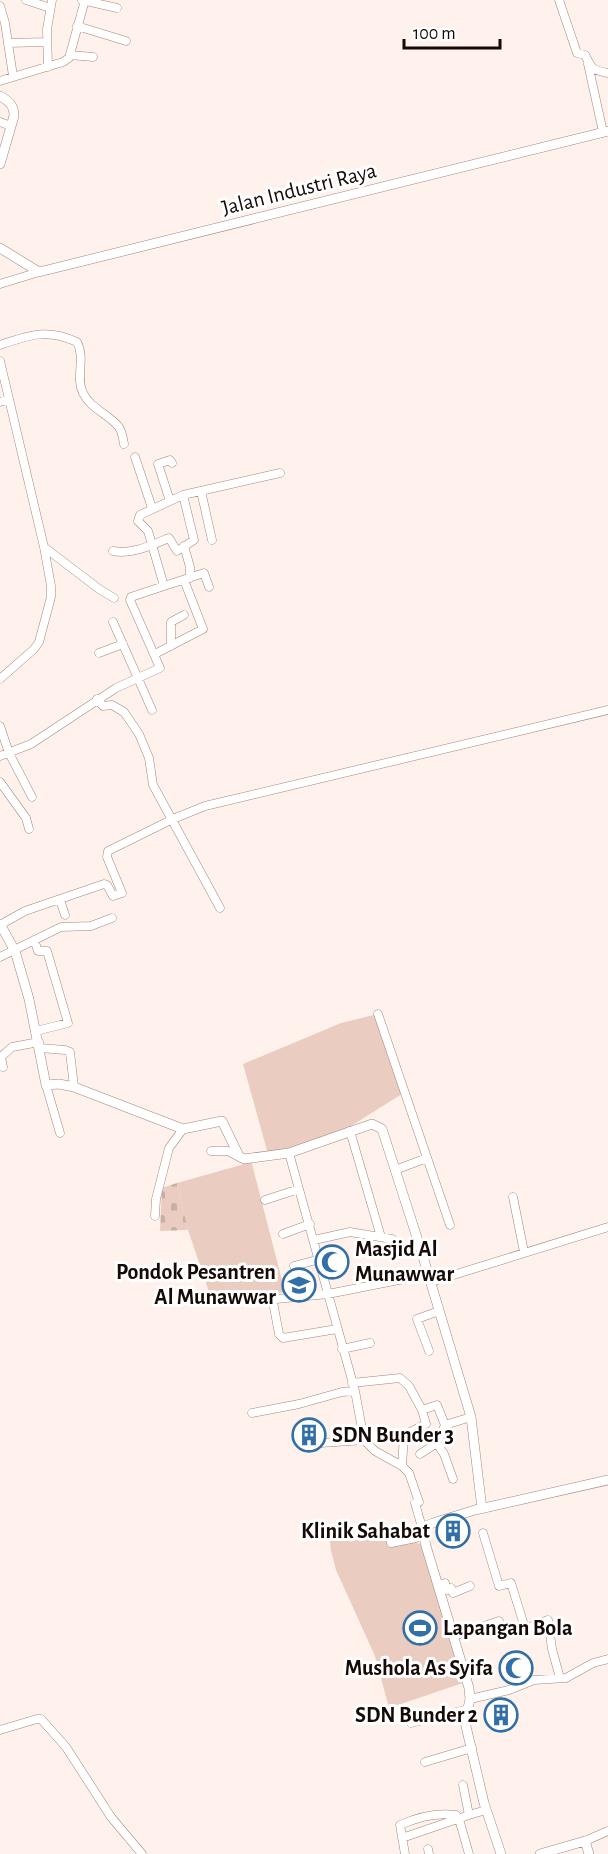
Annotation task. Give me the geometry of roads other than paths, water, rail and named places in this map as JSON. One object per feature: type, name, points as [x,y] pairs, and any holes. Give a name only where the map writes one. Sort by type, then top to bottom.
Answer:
[{"type":"street","points":[[26,0],[51,4],[47,42],[48,67]]},
{"type":"street","points":[[0,81],[66,61],[70,55],[84,0],[117,8]]},
{"type":"street","points":[[563,2],[577,54],[586,57],[606,132]]},
{"type":"street","points":[[0,6],[13,76]]},
{"type":"street","points":[[77,26],[126,41]]},
{"type":"street","points":[[8,43],[47,42]]},
{"type":"street","points":[[70,55],[93,57]]},
{"type":"street","points":[[588,64],[598,71],[608,73]]},
{"type":"street","points":[[0,96],[10,102],[14,110],[0,164]]},
{"type":"street","points":[[0,122],[11,126]]},
{"type":"street","name":"Jalan Industri Raya","points":[[0,284],[39,272],[606,132]]},
{"type":"street","points":[[0,248],[39,272]]},
{"type":"street","points":[[0,345],[30,334],[46,333],[77,342],[81,349],[80,385],[83,393],[94,408],[118,425],[124,444]]},
{"type":"street","points":[[0,679],[39,642],[51,597],[44,547],[1,367]]},
{"type":"street","points":[[0,402],[9,399]]},
{"type":"street","points":[[155,456],[170,501]]},
{"type":"street","points":[[135,457],[152,508]]},
{"type":"street","points":[[158,464],[170,460],[172,463]]},
{"type":"street","points":[[164,586],[147,529],[141,525],[138,518],[152,508],[183,495],[280,473]]},
{"type":"street","points":[[201,491],[212,540]]},
{"type":"street","points":[[113,551],[127,552],[169,538],[176,551],[195,538],[183,495]]},
{"type":"street","points":[[155,654],[203,629],[187,579],[190,567],[184,546]]},
{"type":"street","points":[[44,547],[114,598]]},
{"type":"street","points":[[0,756],[32,744],[97,699],[160,668],[130,599],[204,573],[209,587]]},
{"type":"street","points":[[171,646],[171,622],[184,615]]},
{"type":"street","points":[[113,622],[152,710]]},
{"type":"street","points":[[99,653],[123,644]]},
{"type":"street","points":[[97,699],[103,706],[115,706],[129,717],[149,758],[153,785],[220,908]]},
{"type":"street","points":[[60,1134],[46,1084],[40,1045],[15,951],[1,927],[25,911],[104,884],[113,896],[122,892],[107,853],[173,819],[206,806],[608,710]]},
{"type":"street","points":[[0,726],[9,753],[32,797]]},
{"type":"street","points":[[0,782],[26,819],[29,829]]},
{"type":"street","points":[[60,900],[65,915]]},
{"type":"street","points":[[0,957],[61,927],[91,926],[112,918]]},
{"type":"street","points":[[34,940],[38,951],[46,951],[68,1022],[36,1031]]},
{"type":"street","points":[[378,1014],[450,1226]]},
{"type":"street","points":[[3,1067],[1,1057],[12,1047],[40,1045],[65,1050],[70,1052],[74,1087]]},
{"type":"street","points":[[46,1084],[74,1087],[183,1129],[222,1121],[241,1158]]},
{"type":"street","points":[[211,1151],[228,1151],[241,1158],[289,1153],[372,1124],[382,1129],[430,1278],[471,1417],[482,1509]]},
{"type":"street","points":[[156,1216],[156,1199],[169,1148],[183,1129]]},
{"type":"street","points":[[350,1131],[381,1237]]},
{"type":"street","points":[[289,1153],[355,1392],[364,1440],[375,1451],[402,1466],[412,1478],[419,1502],[415,1503],[423,1537],[454,1636],[470,1704],[465,1722],[486,1810],[501,1854]]},
{"type":"street","points":[[396,1170],[427,1158]]},
{"type":"street","points":[[265,1200],[299,1189]]},
{"type":"street","points":[[513,1197],[524,1251]]},
{"type":"street","points":[[283,1234],[310,1224]]},
{"type":"street","points":[[337,1329],[286,1338],[280,1337],[273,1300],[430,1278],[608,1227]]},
{"type":"street","points":[[314,1240],[350,1232],[392,1239]]},
{"type":"street","points":[[294,1266],[320,1259]]},
{"type":"street","points":[[429,1351],[417,1318],[439,1311]]},
{"type":"street","points":[[342,1349],[370,1343]]},
{"type":"street","points":[[352,1383],[400,1378],[409,1386],[422,1410],[426,1424],[404,1435],[402,1466]]},
{"type":"street","points":[[252,1413],[299,1404],[342,1392],[355,1392]]},
{"type":"street","points":[[420,1454],[437,1443],[445,1425],[438,1405],[422,1410]]},
{"type":"street","points":[[445,1425],[471,1417]]},
{"type":"street","points":[[306,1444],[364,1440]]},
{"type":"street","points":[[437,1443],[444,1454],[453,1479]]},
{"type":"street","points":[[392,1543],[416,1538],[426,1526],[433,1522],[608,1480]]},
{"type":"street","points":[[483,1533],[500,1586],[511,1583],[524,1625]]},
{"type":"street","points":[[439,1585],[445,1583],[447,1590],[451,1588],[453,1593],[470,1586]]},
{"type":"street","points":[[454,1636],[499,1621],[504,1632],[524,1625],[530,1627],[548,1620],[552,1649],[560,1678]]},
{"type":"street","points":[[411,1723],[534,1680],[566,1678],[592,1663],[608,1659]]},
{"type":"street","points":[[0,1730],[41,1719],[66,1748],[111,1817],[142,1854]]},
{"type":"street","points":[[425,1762],[472,1748]]},
{"type":"street","points":[[463,1785],[469,1815]]},
{"type":"street","points":[[402,1838],[486,1810]]},
{"type":"street","points":[[405,1854],[400,1825],[425,1816],[455,1815],[459,1819],[469,1854]]},
{"type":"street","points":[[540,1854],[585,1841],[608,1831]]},
{"type":"street","points":[[585,1841],[589,1854]]},
{"type":"place","name":"Masjid Al Munawwar","points":[[332,1262]]},
{"type":"place","name":"Pondok Pesantren Al Munawwar","points":[[299,1285]]},
{"type":"place","name":"SDN Bunder 3","points":[[309,1435]]},
{"type":"place","name":"Klinik Sahabat","points":[[453,1531]]},
{"type":"place","name":"Lapangan Bola","points":[[420,1628]]},
{"type":"place","name":"Mushola As Syifa","points":[[516,1668]]},
{"type":"place","name":"SDN Bunder 2","points":[[501,1715]]}]
